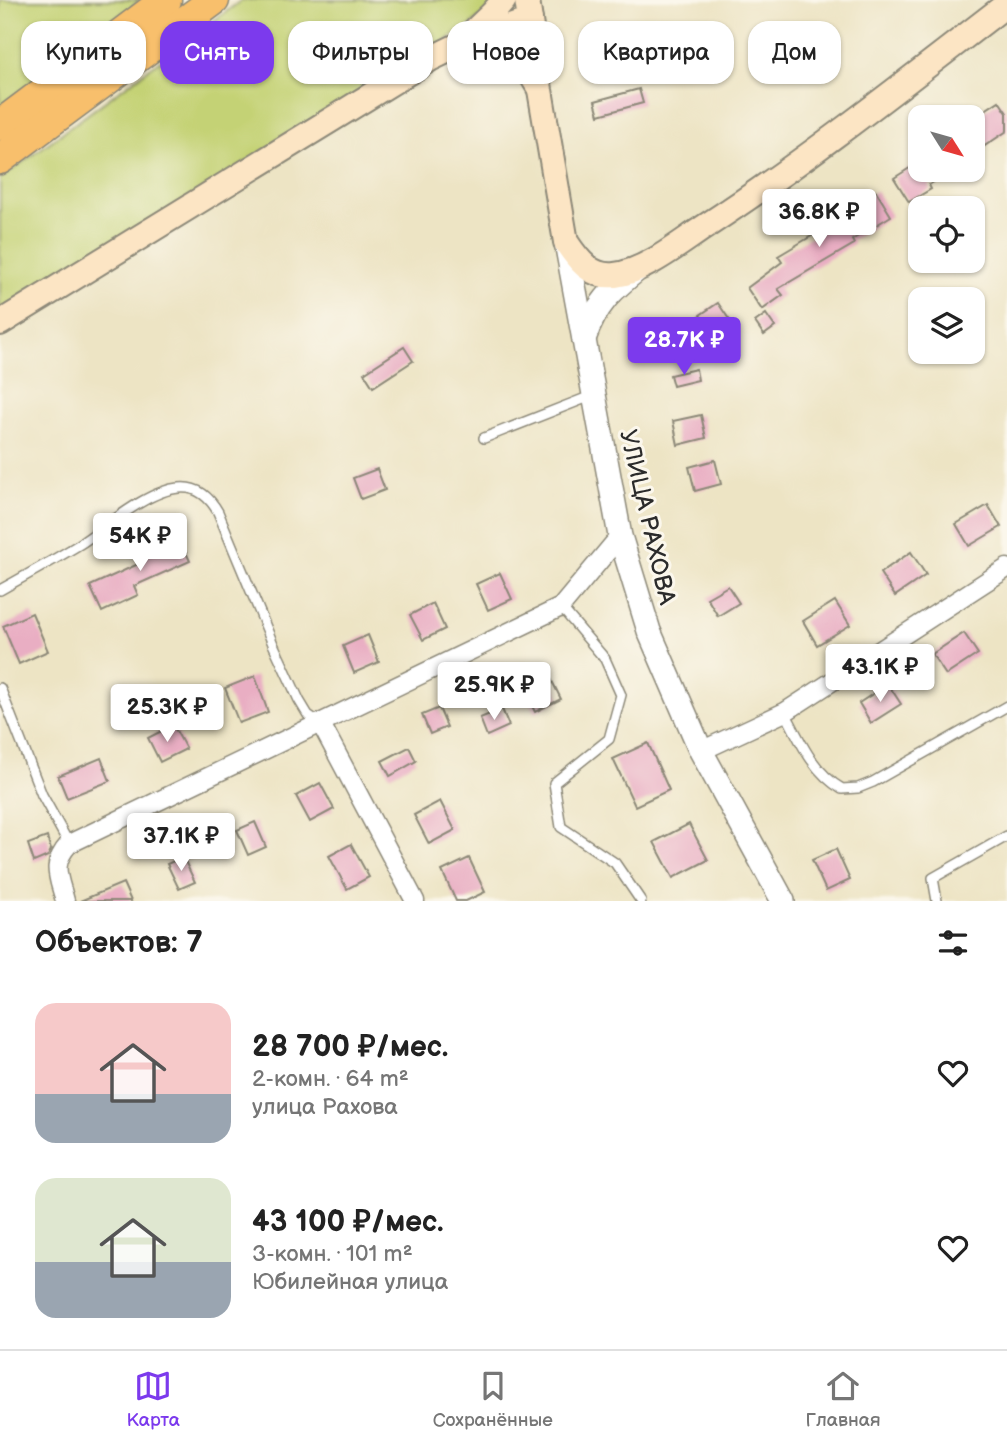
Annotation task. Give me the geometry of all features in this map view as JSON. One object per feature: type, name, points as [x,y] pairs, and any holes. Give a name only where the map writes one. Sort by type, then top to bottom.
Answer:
[{"type":"highway","points":[[0,125],[166,0]]},
{"type":"highway","points":[[0,159],[214,0]]},
{"type":"main road","points":[[486,21],[504,0]]},
{"type":"main road","points":[[507,21],[529,10],[566,242],[577,260],[590,270],[602,275],[617,275],[638,269],[811,155],[1007,4]]},
{"type":"main road","points":[[0,323],[447,51]]},
{"type":"main road","points":[[537,84],[540,90]]},
{"type":"street","name":"УЛИЦА РАХОВА","points":[[566,242],[620,536],[649,631],[701,751],[783,901]]},
{"type":"street","points":[[584,341],[598,306],[611,291],[638,269]]},
{"type":"street","points":[[65,901],[56,866],[69,844],[561,607],[620,536]]},
{"type":"street","points":[[701,751],[785,712],[1007,568]]},
{"type":"street","points":[[321,724],[415,901]]},
{"type":"lane","points":[[484,438],[593,395]]},
{"type":"lane","points":[[0,590],[81,543],[147,499],[179,488],[198,491],[209,497],[218,512],[299,700],[307,715],[321,724]]},
{"type":"lane","points":[[561,607],[605,659],[621,695],[609,739],[554,783],[561,827],[615,863],[641,901]]},
{"type":"lane","points":[[0,688],[42,795],[69,844]]},
{"type":"lane","points":[[785,712],[807,753],[821,772],[842,789],[858,788],[873,782],[1007,706]]},
{"type":"lane","points":[[937,901],[933,878],[1007,836]]},
{"type":"green space","points":[[0,0],[140,0],[112,21],[21,21],[21,84],[29,84],[0,106]]},
{"type":"green space","points":[[242,0],[499,0],[475,21],[447,21],[447,40],[433,48],[433,21],[288,21],[288,84],[375,84],[0,313],[0,179],[128,84],[146,84],[146,71],[160,61],[160,84],[274,84],[274,21],[214,21]]},
{"type":"building","points":[[639,89],[643,103],[599,115],[595,101]]},
{"type":"building","points":[[999,101],[1007,113],[1007,131],[985,146],[985,110]]},
{"type":"building","points":[[908,169],[908,182],[934,182],[929,185],[931,189],[919,196],[908,196],[908,200],[894,178]]},
{"type":"building","points":[[876,191],[891,216],[852,240],[854,244],[778,289],[783,295],[762,310],[747,288],[782,262],[778,256],[857,209],[854,205]]},
{"type":"building","points":[[718,303],[735,328],[717,340],[700,315]]},
{"type":"building","points":[[766,314],[775,327],[764,335],[755,322]]},
{"type":"building","points":[[404,347],[413,361],[373,387],[364,373]]},
{"type":"building","points":[[696,369],[698,380],[673,386],[670,375]]},
{"type":"building","points":[[701,415],[706,438],[678,445],[673,421]]},
{"type":"building","points":[[715,460],[721,484],[695,491],[689,467]]},
{"type":"building","points":[[377,469],[385,490],[361,499],[353,478]]},
{"type":"building","points":[[988,505],[1001,527],[969,546],[956,524]]},
{"type":"building","points":[[178,535],[190,561],[134,586],[138,595],[102,612],[90,586],[145,561],[141,552]]},
{"type":"building","points":[[911,552],[926,575],[895,596],[880,573]]},
{"type":"building","points":[[500,573],[512,599],[488,610],[476,584]]},
{"type":"building","points":[[728,586],[739,603],[718,616],[707,598]]},
{"type":"building","points":[[835,601],[850,625],[817,645],[803,621]]},
{"type":"building","points":[[433,603],[445,629],[423,640],[410,615]]},
{"type":"building","points":[[32,613],[48,651],[19,664],[3,626]]},
{"type":"building","points":[[964,633],[978,654],[946,675],[932,654]]},
{"type":"building","points":[[368,635],[379,662],[354,673],[343,646]]},
{"type":"building","points":[[255,676],[268,712],[239,723],[225,688]]},
{"type":"building","points":[[551,679],[561,699],[535,712],[525,692]]},
{"type":"building","points":[[888,684],[901,704],[871,723],[859,703]]},
{"type":"building","points":[[439,708],[447,727],[430,734],[422,715]]},
{"type":"building","points":[[502,709],[509,726],[487,736],[480,718]]},
{"type":"building","points":[[173,725],[186,749],[160,762],[148,738]]},
{"type":"building","points":[[648,743],[669,790],[635,806],[613,759]]},
{"type":"building","points":[[409,747],[416,761],[390,776],[382,761]]},
{"type":"building","points":[[101,758],[110,781],[67,798],[58,776]]},
{"type":"building","points":[[320,783],[334,809],[310,822],[296,796]]},
{"type":"building","points":[[440,801],[455,830],[429,844],[414,815]]},
{"type":"building","points":[[255,822],[266,847],[248,855],[237,830]]},
{"type":"building","points":[[689,824],[708,860],[673,878],[654,842]]},
{"type":"building","points":[[47,837],[51,850],[48,856],[34,862],[28,844]]},
{"type":"building","points":[[351,844],[369,877],[347,889],[329,856]]},
{"type":"building","points":[[836,849],[850,880],[826,891],[812,860]]},
{"type":"building","points":[[183,857],[195,882],[179,889],[167,864]]},
{"type":"building","points":[[469,858],[485,892],[466,901],[456,901],[442,871]]},
{"type":"building","points":[[123,883],[131,901],[80,901]]}]
